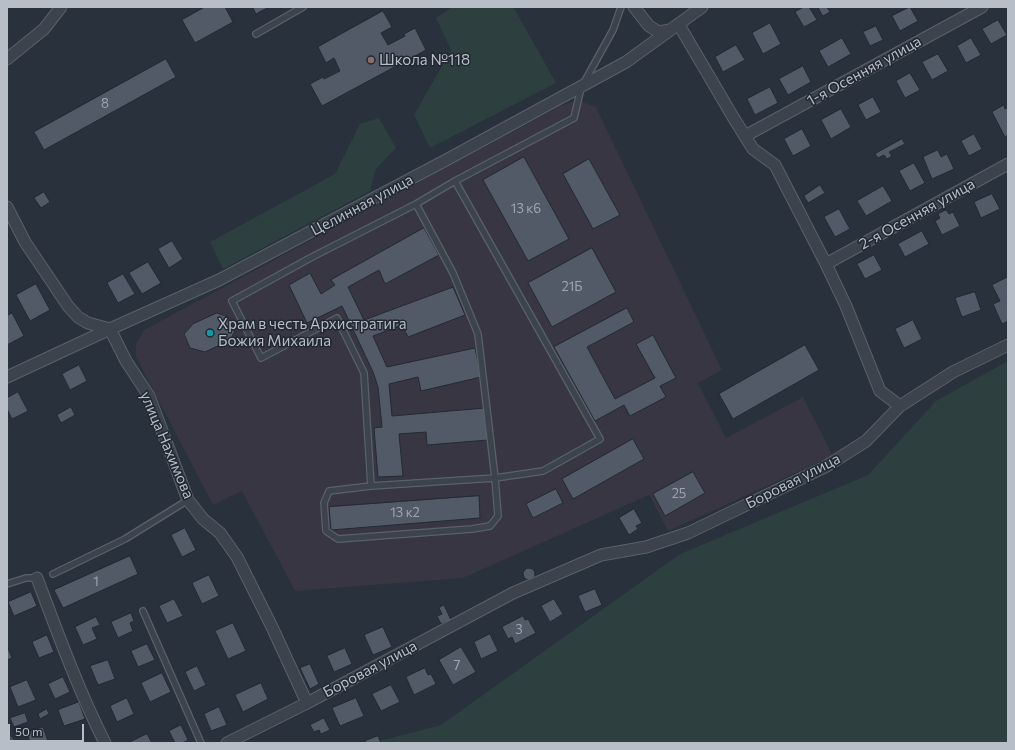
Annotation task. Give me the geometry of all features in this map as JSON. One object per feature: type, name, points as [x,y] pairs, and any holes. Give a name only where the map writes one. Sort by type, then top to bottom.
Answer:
[{"type":"street","points":[[7,58],[44,29],[60,7]]},
{"type":"street","points":[[634,7],[649,26],[659,32],[676,27],[753,149],[775,165],[846,306],[880,391],[900,406]]},
{"type":"street","name":"Целинная улица","points":[[7,377],[110,328],[219,280],[581,88],[626,62],[702,7]]},
{"type":"street","name":"1-я Осенняя улица","points":[[745,136],[982,7]]},
{"type":"street","name":"2-я Осенняя улица","points":[[826,264],[1008,164]]},
{"type":"street","points":[[7,207],[26,242],[68,306],[78,317],[88,323],[110,328]]},
{"type":"street","name":"улица Нахимова","points":[[110,328],[126,361],[149,396],[188,500],[203,519],[220,533],[237,557],[272,627],[307,703]]},
{"type":"street","name":"Боровая улица","points":[[227,743],[307,703],[513,593],[601,555],[646,547],[688,533],[826,467],[866,441],[900,406],[953,372],[1008,345]]},
{"type":"street","points":[[37,578],[66,658],[88,710],[105,743]]},
{"type":"lane","points":[[256,34],[303,7]]},
{"type":"lane","points":[[371,486],[364,373],[337,318],[261,358],[232,301],[312,257],[416,204],[455,181],[574,118],[581,88],[613,30],[621,7]]},
{"type":"lane","points":[[416,204],[453,273],[478,334],[495,478],[498,516],[490,526],[472,529],[338,539],[326,531],[324,502],[329,491],[371,486],[495,478],[542,471],[600,439],[455,181]]},
{"type":"lane","points":[[53,574],[125,539],[188,500]]},
{"type":"lane","points":[[7,584],[26,578],[37,578]]},
{"type":"lane","points":[[143,611],[201,743]]},
{"type":"shaded area","points":[[452,7],[514,8],[556,83],[430,148],[414,115],[451,50],[436,18]]},
{"type":"shaded area","points":[[578,100],[596,107],[722,370],[698,383],[726,438],[803,397],[833,456],[668,531],[649,495],[463,578],[295,591],[242,491],[213,505],[136,357],[136,344],[144,330],[564,104]]},
{"type":"shaded area","points":[[379,118],[396,148],[376,169],[370,191],[223,269],[210,242],[335,174],[360,124]]},
{"type":"shaded area","points":[[1008,361],[1008,743],[372,743],[441,725],[680,554],[868,475],[936,401]]},
{"type":"building","points":[[205,7],[225,7],[233,22],[195,43],[182,20]]},
{"type":"building","points":[[253,7],[269,7],[256,14]]},
{"type":"building","points":[[804,7],[809,7],[817,20],[804,27],[795,12]]},
{"type":"building","points":[[818,7],[827,7],[830,12],[823,16]]},
{"type":"building","points":[[910,7],[918,21],[900,31],[892,16]]},
{"type":"building","name":"Школа №118","points":[[383,11],[392,27],[381,33],[388,45],[405,36],[404,34],[415,28],[426,50],[322,106],[310,84],[323,77],[324,79],[340,71],[334,58],[326,63],[318,47]]},
{"type":"building","points":[[998,20],[1007,35],[991,44],[982,29]]},
{"type":"building","points":[[770,23],[781,44],[763,54],[752,33]]},
{"type":"building","points":[[876,26],[883,40],[870,46],[863,32]]},
{"type":"building","points":[[842,38],[851,54],[828,67],[819,51]]},
{"type":"building","points":[[971,38],[981,55],[966,63],[957,46]]},
{"type":"building","points":[[736,45],[745,60],[723,72],[715,57]]},
{"type":"building","points":[[938,54],[948,71],[932,80],[922,62]]},
{"type":"building","points":[[166,59],[176,77],[44,150],[34,132]]},
{"type":"building","points":[[803,66],[811,82],[788,95],[779,79]]},
{"type":"building","points":[[910,73],[920,90],[905,98],[896,81]]},
{"type":"building","points":[[770,87],[778,103],[755,115],[747,99]]},
{"type":"building","points":[[873,97],[881,112],[866,120],[858,105]]},
{"type":"building","points":[[1004,105],[1005,109],[1008,107],[1008,135],[1005,137],[992,112]]},
{"type":"building","points":[[841,109],[851,127],[831,139],[821,120]]},
{"type":"building","points":[[802,129],[811,146],[793,156],[784,139]]},
{"type":"building","points":[[974,134],[982,149],[969,156],[961,141]]},
{"type":"building","points":[[902,139],[905,144],[889,152],[892,156],[887,159],[884,155],[878,158],[875,154]]},
{"type":"building","points":[[938,150],[941,157],[947,154],[954,169],[932,179],[923,157]]},
{"type":"building","points":[[524,157],[569,239],[528,261],[483,180]]},
{"type":"building","points":[[589,159],[620,215],[593,229],[563,174]]},
{"type":"building","points":[[914,163],[925,183],[910,191],[899,171]]},
{"type":"building","points":[[820,185],[825,193],[808,203],[804,196]]},
{"type":"building","points":[[883,186],[892,201],[866,216],[857,201]]},
{"type":"building","points":[[44,192],[50,202],[41,208],[34,198]]},
{"type":"building","points":[[992,194],[1000,209],[981,218],[974,202]]},
{"type":"building","points":[[839,209],[850,229],[835,237],[824,217]]},
{"type":"building","points":[[946,210],[949,214],[953,212],[960,226],[942,235],[935,221],[940,218],[938,214]]},
{"type":"building","points":[[424,228],[439,255],[385,284],[379,270],[348,287],[364,320],[453,287],[465,315],[408,337],[402,325],[373,336],[387,367],[475,348],[481,377],[421,391],[418,377],[389,384],[392,416],[485,408],[488,440],[427,445],[426,432],[399,434],[403,476],[378,477],[374,428],[382,427],[378,387],[373,372],[342,306],[307,323],[289,285],[310,273],[321,294],[335,285],[331,280]]},
{"type":"building","points":[[922,231],[929,244],[905,257],[898,244]]},
{"type":"building","points":[[172,241],[183,259],[169,268],[158,249]]},
{"type":"building","points":[[592,248],[616,292],[552,327],[528,283]]},
{"type":"building","points":[[874,255],[882,270],[865,279],[857,264]]},
{"type":"building","points":[[148,262],[161,283],[142,294],[129,273]]},
{"type":"building","points":[[123,274],[135,294],[118,303],[107,283]]},
{"type":"building","points":[[1008,277],[1008,321],[1002,324],[993,304],[1000,301],[992,285]]},
{"type":"building","points":[[36,284],[50,310],[30,321],[16,295]]},
{"type":"building","points":[[975,292],[981,310],[962,317],[955,298]]},
{"type":"building","points":[[627,308],[634,322],[587,347],[615,399],[655,378],[636,344],[653,335],[676,378],[660,386],[666,397],[630,416],[624,405],[595,421],[554,347]]},
{"type":"building","points":[[12,313],[24,336],[7,345],[7,316]]},
{"type":"building","name":"Храм в честь Архистратига Божия Михаила","points":[[217,313],[228,317],[235,331],[230,340],[205,352],[190,348],[184,334],[193,324]]},
{"type":"building","points":[[913,320],[922,339],[904,348],[895,329]]},
{"type":"building","points":[[805,345],[819,370],[733,419],[719,394]]},
{"type":"building","points":[[79,365],[87,381],[70,390],[62,374]]},
{"type":"building","points":[[18,392],[28,411],[12,419],[7,409],[7,398]]},
{"type":"building","points":[[71,407],[75,415],[61,423],[57,415]]},
{"type":"building","points":[[633,439],[644,459],[573,499],[562,479]]},
{"type":"building","points":[[693,472],[705,493],[665,516],[653,494]]},
{"type":"building","points":[[556,489],[563,503],[533,518],[526,504]]},
{"type":"building","points":[[479,496],[480,518],[331,530],[329,507]]},
{"type":"building","points":[[634,509],[642,523],[636,526],[638,529],[629,535],[619,518]]},
{"type":"building","points":[[185,528],[196,550],[182,557],[171,535]]},
{"type":"building","points":[[130,556],[138,574],[63,608],[54,590]]},
{"type":"building","points":[[527,568],[531,568],[535,574],[531,580],[527,580],[523,576],[523,572]]},
{"type":"building","points":[[209,575],[219,596],[202,604],[192,583]]},
{"type":"building","points":[[595,589],[602,605],[585,612],[578,596]]},
{"type":"building","points":[[31,592],[37,606],[14,616],[8,602]]},
{"type":"building","points":[[174,599],[183,616],[167,623],[159,606]]},
{"type":"building","points":[[554,599],[563,614],[550,622],[541,606]]},
{"type":"building","points":[[444,605],[451,620],[441,624],[437,616],[442,614],[439,608]]},
{"type":"building","points":[[131,613],[134,621],[130,623],[133,631],[118,638],[111,622]]},
{"type":"building","points":[[523,616],[525,620],[528,619],[536,633],[515,644],[512,637],[508,639],[502,627]]},
{"type":"building","points":[[96,617],[100,625],[92,628],[97,639],[83,645],[75,627]]},
{"type":"building","points":[[233,623],[246,651],[228,659],[215,631]]},
{"type":"building","points":[[383,627],[392,647],[373,655],[364,635]]},
{"type":"building","points":[[490,634],[498,651],[481,659],[474,642]]},
{"type":"building","points":[[47,635],[54,652],[39,658],[32,642]]},
{"type":"building","points":[[147,644],[155,660],[138,667],[131,651]]},
{"type":"building","points":[[7,646],[12,658],[7,660]]},
{"type":"building","points":[[461,647],[476,672],[453,685],[439,660]]},
{"type":"building","points":[[345,648],[352,664],[334,672],[327,656]]},
{"type":"building","points":[[108,660],[115,679],[98,685],[90,666]]},
{"type":"building","points":[[310,664],[319,684],[310,689],[300,668]]},
{"type":"building","points":[[197,666],[206,685],[194,691],[185,672]]},
{"type":"building","points":[[425,668],[428,675],[431,674],[436,684],[414,695],[406,677]]},
{"type":"building","points":[[162,673],[171,692],[150,702],[141,683]]},
{"type":"building","points":[[63,677],[70,692],[55,699],[48,684]]},
{"type":"building","points":[[27,680],[36,700],[18,707],[10,687]]},
{"type":"building","points":[[261,683],[268,699],[243,712],[235,695]]},
{"type":"building","points":[[391,685],[400,702],[381,711],[372,694]]},
{"type":"building","points":[[127,698],[134,714],[117,722],[110,706]]},
{"type":"building","points":[[356,698],[364,716],[340,726],[332,708]]},
{"type":"building","points":[[79,702],[85,719],[64,726],[58,710]]},
{"type":"building","points":[[219,707],[227,725],[211,731],[204,714]]},
{"type":"building","points":[[47,709],[49,714],[40,719],[38,714]]},
{"type":"building","points":[[25,713],[28,722],[14,727],[10,718]]},
{"type":"building","points":[[324,718],[330,730],[321,734],[319,730],[314,732],[310,725]]},
{"type":"building","points":[[181,725],[188,740],[182,743],[175,743],[169,731]]},
{"type":"building","points":[[43,727],[48,741],[43,743],[30,743],[27,732]]},
{"type":"building","points":[[147,734],[152,743],[128,743]]},
{"type":"building","points":[[378,736],[381,743],[366,743],[365,741]]},
{"type":"place","name":"Школа №118","points":[[371,60]]},
{"type":"place","name":"Храм в честь Архистратига Божия Михаила","points":[[210,333]]}]
